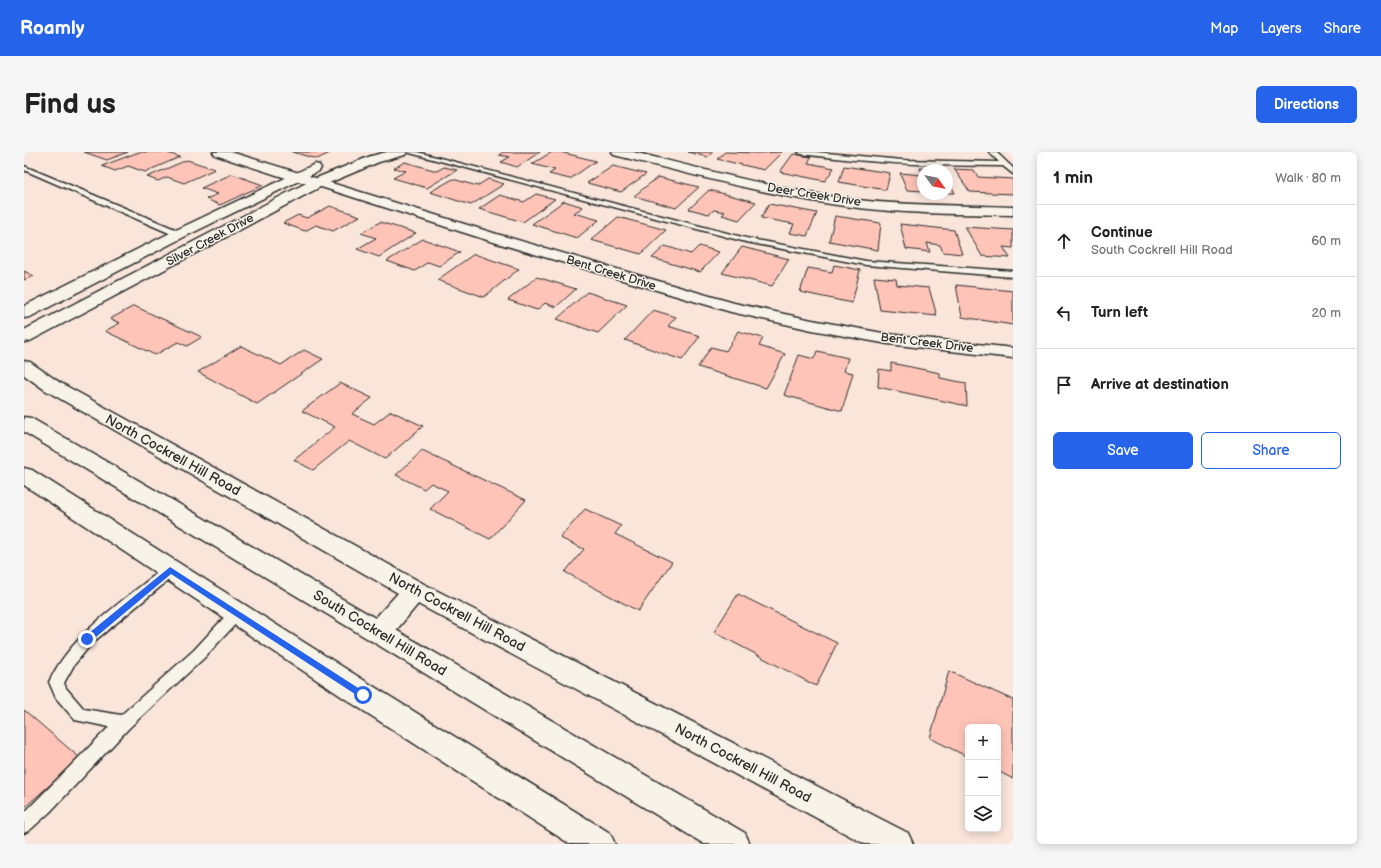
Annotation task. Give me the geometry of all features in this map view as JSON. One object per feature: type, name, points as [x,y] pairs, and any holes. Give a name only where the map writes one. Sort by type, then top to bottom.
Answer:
[{"type":"street","name":"Bent Creek Drive","points":[[219,152],[495,238],[681,294],[731,307],[812,325],[888,339],[1010,356]]},
{"type":"street","name":"Silver Creek Drive","points":[[24,337],[319,182],[375,159],[401,152]]},
{"type":"street","name":"Deer Creek Drive","points":[[618,152],[767,188],[838,201],[899,207],[1013,211]]},
{"type":"street","name":"Silver Creek Drive","points":[[24,313],[178,234],[330,162]]},
{"type":"street","name":"North Cockrell Hill Road","points":[[24,366],[52,386],[414,591],[897,844]]},
{"type":"street","name":"South Cockrell Hill Road","points":[[24,423],[379,632],[734,844]]},
{"type":"street","points":[[24,475],[237,614],[598,844]]},
{"type":"street","points":[[379,632],[414,591]]},
{"type":"lane","points":[[409,152],[746,240],[866,263],[1013,274]]},
{"type":"lane","points":[[801,152],[845,158],[897,162],[1004,164]]},
{"type":"lane","points":[[992,152],[1013,172]]},
{"type":"lane","points":[[24,168],[178,234]]},
{"type":"lane","points":[[124,723],[80,715],[61,693],[56,682],[69,661],[87,639],[170,570]]},
{"type":"lane","points":[[24,824],[44,806],[124,723],[199,654],[237,614]]},
{"type":"building","points":[[84,152],[128,152],[107,160]]},
{"type":"building","points":[[139,152],[164,152],[180,157],[145,172],[128,166],[115,171],[102,166]]},
{"type":"building","points":[[292,152],[332,152],[317,159]]},
{"type":"building","points":[[503,152],[540,152],[517,167],[501,162],[510,157],[499,155]]},
{"type":"building","points":[[552,152],[560,152],[596,161],[570,179],[549,174],[555,170],[532,164]]},
{"type":"building","points":[[688,152],[713,152],[707,157]]},
{"type":"building","points":[[725,152],[782,152],[764,170],[717,159]]},
{"type":"building","points":[[793,154],[811,157],[808,163],[834,168],[825,181],[780,172]]},
{"type":"building","points":[[187,160],[215,169],[184,183],[167,177],[158,181],[147,177]]},
{"type":"building","points":[[405,162],[437,171],[444,167],[457,170],[427,188],[393,178],[406,171],[394,168]]},
{"type":"building","points":[[613,166],[646,174],[621,192],[587,183]]},
{"type":"building","points":[[844,166],[890,173],[886,190],[839,182]]},
{"type":"building","points":[[954,169],[974,170],[978,177],[1013,179],[1013,194],[970,192]]},
{"type":"building","points":[[900,173],[917,174],[917,191],[907,190]]},
{"type":"building","points":[[232,174],[263,185],[220,205],[206,199],[218,194],[201,188]]},
{"type":"building","points":[[658,177],[699,187],[676,208],[634,196]]},
{"type":"building","points":[[453,179],[477,186],[488,179],[504,184],[471,205],[430,192]]},
{"type":"building","points":[[709,190],[756,202],[739,220],[722,215],[725,212],[714,210],[709,214],[689,209]]},
{"type":"building","points":[[536,194],[555,199],[523,222],[479,209],[500,195],[524,202]]},
{"type":"building","points":[[564,201],[583,207],[574,213],[599,220],[577,238],[532,224]]},
{"type":"building","points":[[769,204],[817,213],[807,236],[790,233],[794,224],[761,218]]},
{"type":"building","points":[[330,206],[360,216],[333,231],[316,225],[305,231],[283,223],[298,215],[307,218]]},
{"type":"building","points":[[835,216],[881,223],[878,250],[829,241]]},
{"type":"building","points":[[618,217],[666,230],[641,254],[591,240]]},
{"type":"building","points":[[380,222],[416,233],[379,257],[357,249],[376,238],[361,233]]},
{"type":"building","points":[[900,224],[954,230],[962,254],[943,252],[940,245],[927,243],[930,252],[906,249]]},
{"type":"building","points":[[965,227],[1013,230],[1013,248],[1003,247],[1010,258],[982,256]]},
{"type":"building","points":[[423,239],[460,252],[439,266],[428,262],[415,271],[387,261]]},
{"type":"building","points":[[665,246],[691,254],[699,246],[719,252],[700,272],[652,258]]},
{"type":"building","points":[[742,247],[789,259],[772,286],[722,273]]},
{"type":"building","points":[[474,254],[519,269],[484,297],[437,280]]},
{"type":"building","points":[[834,265],[860,270],[852,303],[800,292],[808,268],[832,272]]},
{"type":"building","points":[[24,271],[34,276],[24,280]]},
{"type":"building","points":[[537,277],[576,289],[556,307],[545,303],[537,310],[508,300]]},
{"type":"building","points":[[874,277],[896,279],[897,285],[929,288],[937,316],[880,310]]},
{"type":"building","points":[[956,285],[1013,291],[1013,325],[962,317]]},
{"type":"building","points":[[587,292],[627,305],[598,333],[557,319]]},
{"type":"building","points":[[134,306],[202,337],[187,346],[178,342],[155,355],[105,331],[120,323],[110,319]]},
{"type":"building","points":[[653,310],[676,317],[668,326],[700,336],[682,360],[625,340]]},
{"type":"building","points":[[738,331],[763,338],[759,346],[785,354],[766,388],[698,367],[711,347],[726,351]]},
{"type":"building","points":[[241,346],[281,365],[304,350],[323,359],[257,404],[198,372]]},
{"type":"building","points":[[817,351],[848,358],[844,371],[853,373],[842,411],[784,395],[799,355],[814,359]]},
{"type":"building","points":[[891,363],[940,373],[940,378],[966,383],[967,406],[878,387],[879,369],[891,371]]},
{"type":"building","points":[[340,383],[372,398],[352,414],[374,424],[391,411],[423,426],[385,459],[349,441],[313,470],[294,460],[335,427],[302,411]]},
{"type":"building","points":[[422,451],[526,500],[490,539],[430,509],[448,491],[431,483],[424,489],[396,475]]},
{"type":"building","points":[[585,509],[621,526],[615,534],[672,562],[638,611],[565,572],[584,549],[560,538]]},
{"type":"building","points":[[738,594],[837,643],[816,686],[714,632]]},
{"type":"building","points":[[949,671],[1013,700],[1013,779],[1001,773],[1001,724],[965,724],[965,756],[930,738]]},
{"type":"building","points":[[24,710],[80,758],[24,808]]},
{"type":"route","points":[[87,639],[170,570],[363,695]]}]
